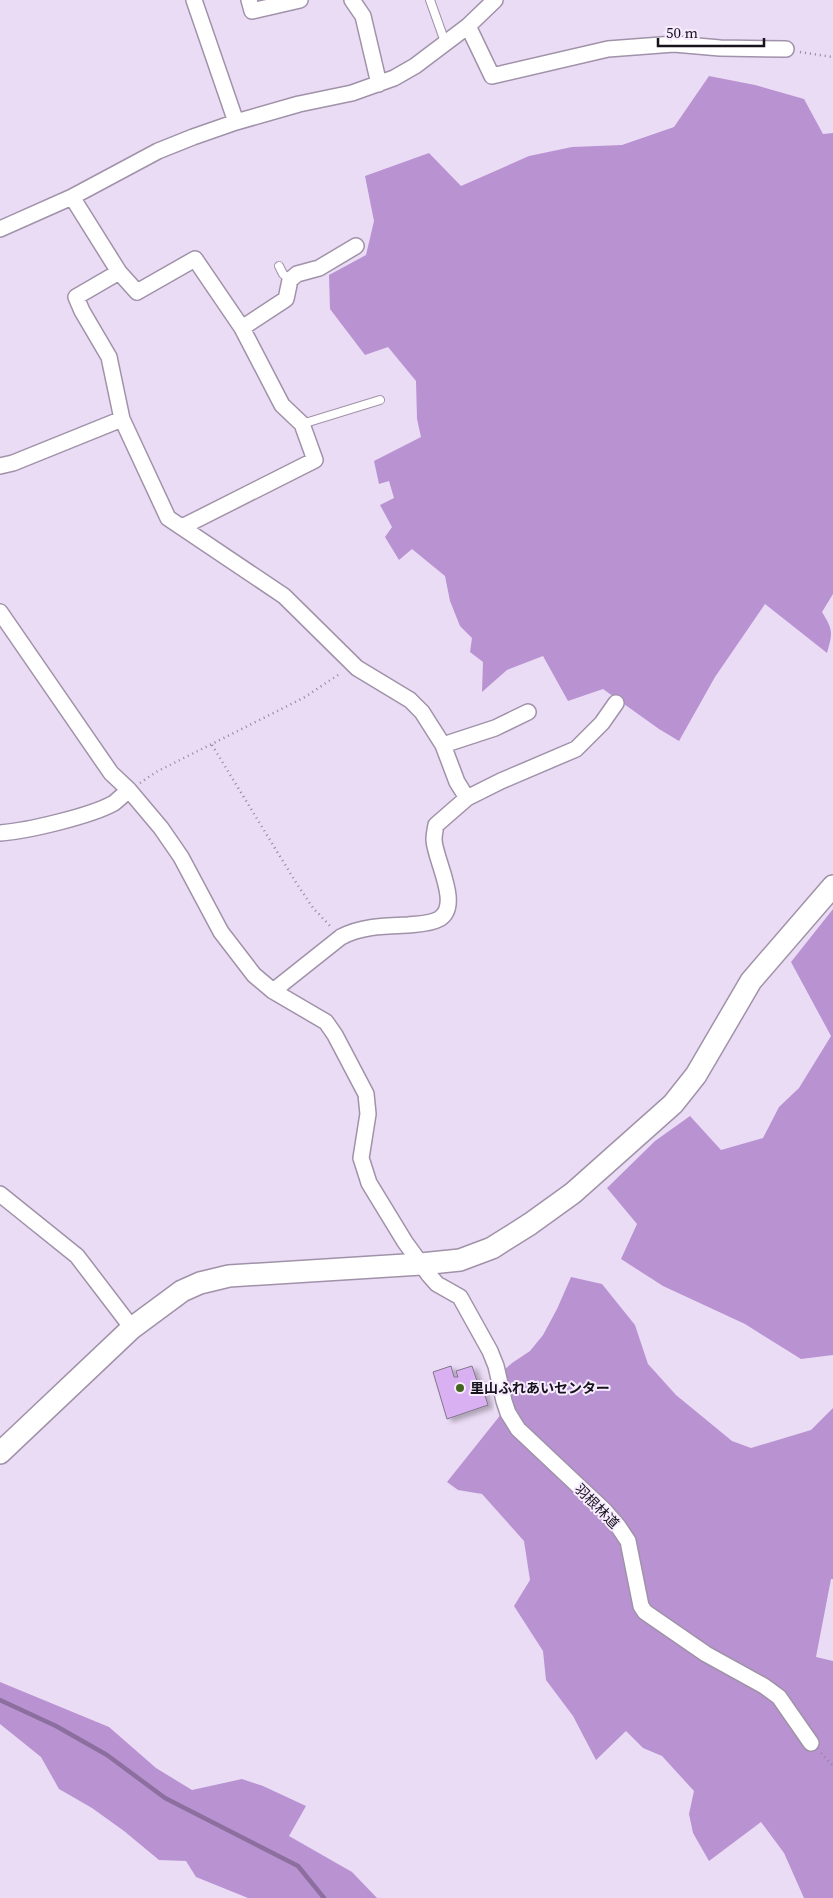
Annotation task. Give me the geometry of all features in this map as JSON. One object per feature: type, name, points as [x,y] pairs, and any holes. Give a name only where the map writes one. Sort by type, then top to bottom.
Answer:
[{"type":"street","points":[[194,0],[236,122]]},
{"type":"street","points":[[249,0],[252,11],[300,0]]},
{"type":"street","points":[[352,0],[363,16],[379,84]]},
{"type":"street","points":[[0,229],[72,197],[158,151],[236,122],[299,104],[352,93],[379,84],[415,66],[468,26],[495,0]]},
{"type":"street","points":[[468,26],[492,76],[608,48],[674,44],[720,48],[786,49]]},
{"type":"street","points":[[72,197],[119,272],[137,292],[194,259],[242,328],[282,404],[302,424],[315,460],[182,527]]},
{"type":"street","points":[[242,328],[286,299],[290,280],[297,274],[318,268],[356,246]]},
{"type":"street","points":[[119,272],[76,297],[82,311],[110,357],[122,419],[168,518],[284,596],[351,664],[410,700],[422,712],[443,746],[457,782],[467,798]]},
{"type":"street","points":[[0,466],[122,419]]},
{"type":"street","name":"羽根林道","points":[[0,612],[111,773],[129,790],[161,828],[181,857],[221,932],[254,975],[273,991],[326,1022],[335,1035],[366,1094],[368,1114],[361,1158],[369,1183],[405,1242],[421,1264],[437,1284],[460,1298],[490,1351],[496,1366],[508,1414],[518,1429],[604,1510],[628,1541],[642,1606],[645,1612],[706,1654],[780,1696],[811,1743]]},
{"type":"street","points":[[273,991],[341,937],[352,931],[370,927],[427,923],[439,919],[447,912],[448,898],[434,840],[436,825],[467,798],[501,781],[576,749],[602,723],[616,703]]},
{"type":"street","points":[[443,746],[495,728],[528,712]]},
{"type":"street","points":[[0,833],[16,832],[85,814],[113,803],[129,790]]},
{"type":"street","points":[[0,1453],[132,1328],[182,1291],[228,1276],[460,1260],[492,1248],[530,1224],[573,1193],[673,1104],[696,1075],[751,981],[833,886]]},
{"type":"street","points":[[0,1194],[77,1256],[132,1328]]},
{"type":"lane","points":[[430,0],[445,42]]},
{"type":"lane","points":[[279,266],[283,274],[290,280]]},
{"type":"lane","points":[[302,424],[380,400]]},
{"type":"path","points":[[786,49],[833,57]]},
{"type":"path","points":[[129,790],[156,772],[305,697],[339,675],[351,664]]},
{"type":"path","points":[[212,744],[313,908],[341,937]]},
{"type":"path","points":[[811,1743],[833,1766]]},
{"type":"shaded area","points":[[709,76],[755,85],[804,99],[823,134],[833,133],[833,594],[822,612],[831,631],[827,653],[765,604],[715,677],[679,741],[603,689],[568,701],[543,656],[507,670],[482,692],[483,662],[470,652],[472,638],[460,626],[450,601],[445,576],[412,549],[399,560],[385,537],[392,527],[380,505],[394,498],[389,481],[379,484],[374,461],[421,437],[417,419],[416,381],[388,347],[365,355],[330,309],[329,275],[366,255],[374,221],[365,176],[429,153],[461,186],[529,156],[572,147],[622,145],[674,127]]},
{"type":"shaded area","points":[[833,909],[833,1355],[801,1359],[745,1324],[663,1286],[621,1259],[637,1224],[607,1188],[655,1141],[690,1116],[721,1150],[763,1138],[779,1107],[799,1088],[831,1036],[791,962]]},
{"type":"shaded area","points":[[571,1277],[602,1284],[635,1325],[648,1364],[676,1395],[732,1441],[751,1448],[811,1430],[833,1408],[833,1579],[831,1579],[816,1657],[833,1661],[833,1898],[804,1898],[784,1853],[761,1822],[709,1861],[693,1833],[689,1814],[694,1791],[662,1756],[643,1748],[626,1731],[596,1760],[573,1716],[546,1680],[543,1651],[514,1606],[530,1580],[524,1541],[482,1494],[458,1490],[447,1482],[506,1408],[493,1380],[512,1363],[530,1351],[543,1335]]},
{"type":"shaded area","points":[[0,1682],[109,1727],[156,1768],[192,1790],[242,1779],[263,1786],[306,1806],[289,1836],[352,1872],[377,1898],[248,1898],[196,1877],[186,1861],[159,1860],[92,1808],[59,1789],[41,1757],[0,1724]]},
{"type":"building","name":"里山ふれあいセンター","points":[[451,1366],[454,1377],[458,1377],[456,1371],[472,1366],[477,1381],[480,1380],[488,1405],[447,1419],[433,1372]]},
{"type":"waterway","points":[[0,1700],[56,1726],[107,1755],[165,1798],[298,1866],[324,1898]]},
{"type":"place","name":"里山ふれあいセンター","points":[[460,1388]]}]
